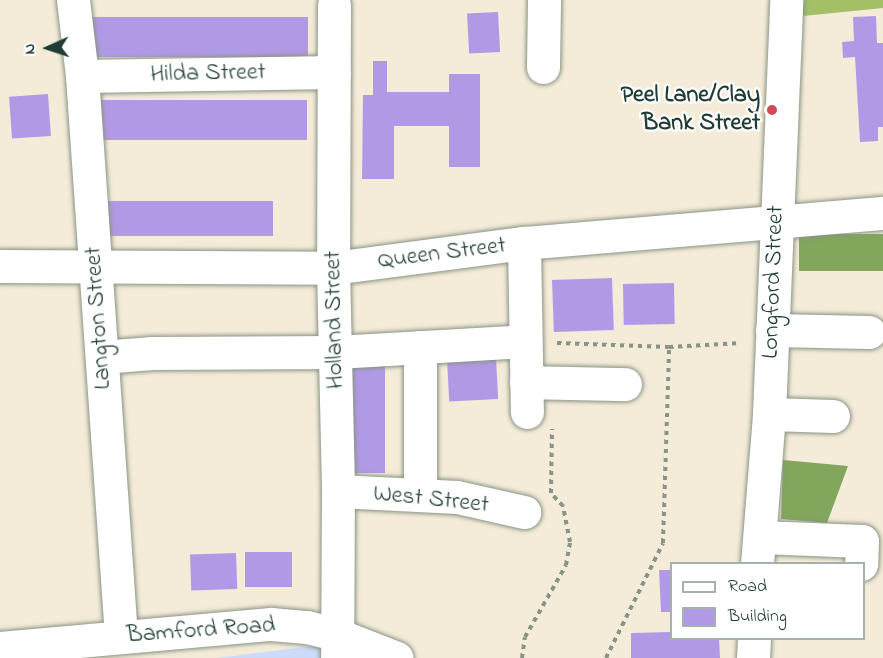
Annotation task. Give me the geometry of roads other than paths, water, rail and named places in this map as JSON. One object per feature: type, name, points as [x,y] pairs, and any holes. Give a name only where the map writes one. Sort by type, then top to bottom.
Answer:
[{"type":"street","name":"Langton Street","points":[[73,0],[82,76],[121,636]]},
{"type":"street","points":[[543,67],[544,0]]},
{"type":"street","name":"Longford Street","points":[[758,554],[769,414],[786,0]]},
{"type":"street","name":"Holland Street","points":[[334,5],[333,268],[338,491],[336,646]]},
{"type":"street","name":"Hilda Street","points":[[82,76],[334,72]]},
{"type":"street","name":"Queen Street","points":[[0,266],[333,268],[524,243],[776,224],[883,213]]},
{"type":"street","points":[[524,243],[526,397],[625,384]]},
{"type":"street","points":[[772,336],[869,332]]},
{"type":"street","points":[[102,357],[152,353],[336,352],[525,341]]},
{"type":"street","points":[[420,347],[420,495]]},
{"type":"street","points":[[769,414],[833,417]]},
{"type":"street","name":"West Street","points":[[338,491],[457,497],[524,512]]},
{"type":"street","points":[[758,554],[862,541],[861,562]]},
{"type":"street","name":"Bamford Road","points":[[0,648],[271,624],[307,627],[336,646],[397,658]]},
{"type":"street","points":[[753,658],[754,640]]},
{"type":"place","name":"Peel Lane/Clay Bank Street","points":[[772,110]]}]
